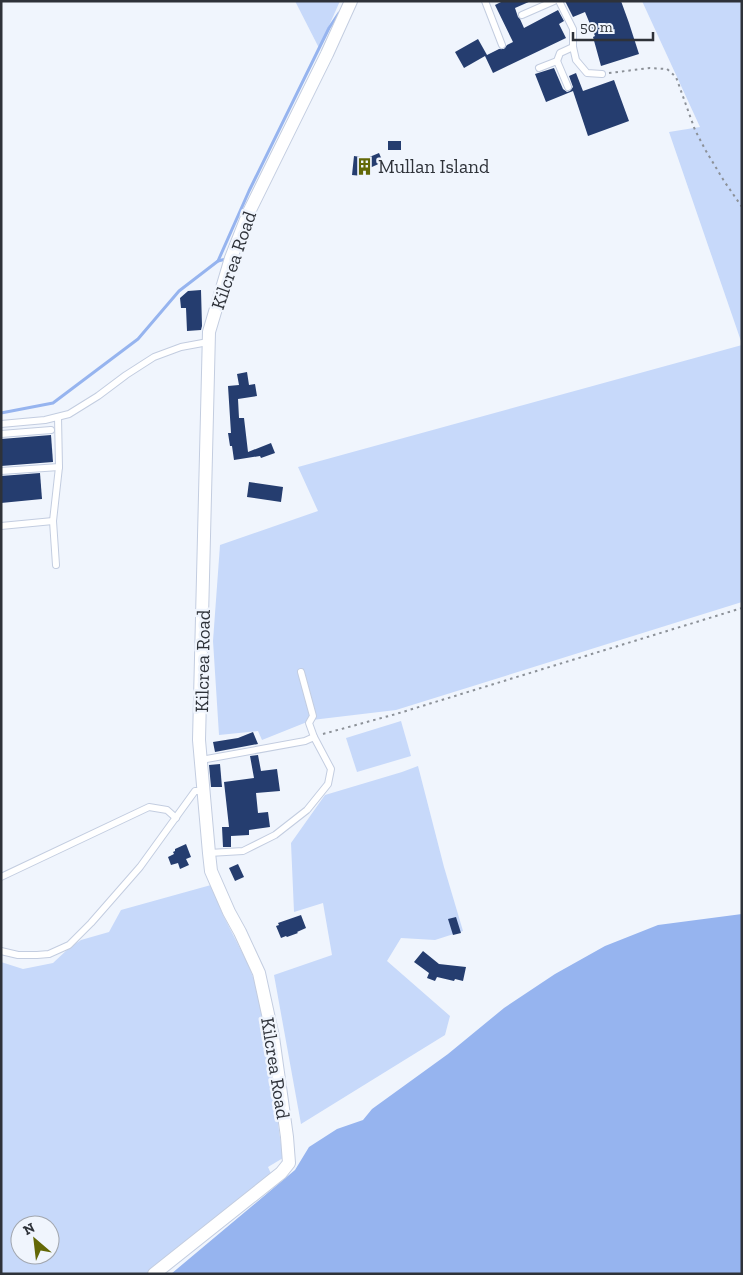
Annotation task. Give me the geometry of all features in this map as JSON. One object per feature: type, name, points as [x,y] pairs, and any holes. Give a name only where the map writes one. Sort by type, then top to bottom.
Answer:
[{"type":"street","name":"Kilcrea Road","points":[[154,1274],[282,1173],[288,1163],[287,1137],[272,1037],[259,973],[211,871],[209,853],[200,740],[208,332],[231,258],[249,212],[352,1]]},
{"type":"lane","points":[[486,1],[502,45]]},
{"type":"lane","points":[[533,1],[537,9]]},
{"type":"lane","points":[[522,15],[554,1]]},
{"type":"lane","points":[[559,1],[573,29],[573,47],[576,60],[587,73],[602,74]]},
{"type":"lane","points":[[539,68],[557,61],[560,54],[573,47]]},
{"type":"lane","points":[[557,61],[568,87]]},
{"type":"lane","points":[[1,424],[45,420],[69,414],[154,357],[181,347],[208,342]]},
{"type":"lane","points":[[56,565],[53,521],[59,467],[58,417]]},
{"type":"lane","points":[[1,434],[51,430]]},
{"type":"lane","points":[[1,471],[59,467]]},
{"type":"lane","points":[[1,526],[53,521]]},
{"type":"lane","points":[[209,853],[243,851],[275,835],[307,810],[328,784],[331,769],[314,737],[309,723],[313,716],[301,672]]},
{"type":"lane","points":[[201,760],[305,741],[314,737]]},
{"type":"lane","points":[[1,951],[18,955],[50,954],[69,945],[140,867],[195,791],[204,791]]},
{"type":"lane","points":[[1,877],[149,807],[167,810],[176,818]]},
{"type":"path","points":[[602,74],[650,68],[667,69],[676,77],[688,111],[706,151],[724,182],[742,207]]},
{"type":"path","points":[[314,737],[396,714],[742,608]]},
{"type":"shaded area","points":[[295,1],[340,1],[319,48]]},
{"type":"shaded area","points":[[642,1],[742,1],[742,344],[669,132],[700,127]]},
{"type":"shaded area","points":[[742,345],[742,602],[396,710],[312,720],[262,740],[258,731],[219,735],[213,641],[220,545],[318,511],[298,467]]},
{"type":"shaded area","points":[[401,721],[411,756],[357,772],[346,738]]},
{"type":"shaded area","points":[[418,766],[463,931],[435,940],[401,938],[387,961],[450,1016],[445,1035],[301,1124],[274,975],[332,955],[323,903],[294,912],[291,843],[325,795]]},
{"type":"shaded area","points":[[211,885],[223,915],[248,964],[259,993],[283,1158],[268,1167],[272,1176],[150,1274],[1,1274],[1,962],[23,969],[53,963],[81,940],[109,932],[121,910]]},
{"type":"water","points":[[742,914],[742,1274],[171,1274],[295,1170],[309,1147],[337,1129],[363,1120],[372,1109],[448,1054],[504,1008],[555,974],[605,946],[658,925]]},
{"type":"building","points":[[503,1],[531,1],[515,8],[524,28],[558,10],[564,21],[559,24],[566,38],[493,73],[485,56],[464,68],[455,52],[478,39],[487,55],[499,49],[504,49],[513,42],[495,5]]},
{"type":"building","points":[[565,1],[621,1],[639,54],[601,66],[593,37],[595,36],[585,12],[573,17]]},
{"type":"building","points":[[554,68],[563,89],[567,92],[573,87],[569,76],[576,73],[583,91],[614,80],[629,121],[588,136],[573,91],[546,102],[535,74]]},
{"type":"building","points":[[388,141],[401,141],[401,150],[388,150]]},
{"type":"building","name":"Mullan Island","points":[[379,153],[383,162],[363,171],[362,176],[352,175],[354,156],[367,158]]},
{"type":"building","points":[[201,290],[201,330],[187,331],[186,308],[181,308],[180,298],[188,291]]},
{"type":"building","points":[[247,372],[249,385],[255,384],[257,396],[238,399],[239,418],[244,418],[248,452],[271,443],[275,453],[261,458],[260,456],[234,460],[228,433],[231,433],[228,386],[239,385],[237,374]]},
{"type":"building","points":[[51,435],[53,462],[1,466],[1,439]]},
{"type":"building","points":[[40,473],[42,499],[1,503],[1,476]]},
{"type":"building","points":[[249,482],[283,487],[281,502],[247,497]]},
{"type":"building","points":[[253,732],[258,744],[215,752],[213,742],[238,738]]},
{"type":"building","points":[[258,755],[261,771],[277,769],[280,791],[256,793],[258,813],[268,812],[270,827],[249,830],[249,835],[231,836],[231,847],[223,847],[222,827],[229,827],[224,782],[254,778],[250,756]]},
{"type":"building","points":[[220,764],[222,787],[211,787],[209,765]]},
{"type":"building","points":[[186,844],[191,857],[186,859],[189,865],[180,869],[178,863],[171,865],[168,857],[174,854],[175,849]]},
{"type":"building","points":[[238,864],[244,877],[235,881],[229,868]]},
{"type":"building","points":[[301,915],[306,928],[298,933],[281,938],[276,926],[279,925],[278,923]]},
{"type":"building","points":[[456,917],[461,933],[453,935],[448,919]]},
{"type":"building","points":[[423,951],[439,964],[466,967],[463,981],[437,977],[435,981],[427,978],[429,973],[414,962]]},
{"type":"waterway","points":[[218,261],[249,191],[329,28],[339,13]]},
{"type":"waterway","points":[[1,413],[53,403],[138,339],[179,291],[218,261],[226,259]]},
{"type":"place","name":"Mullan Island","points":[[364,166]]}]
